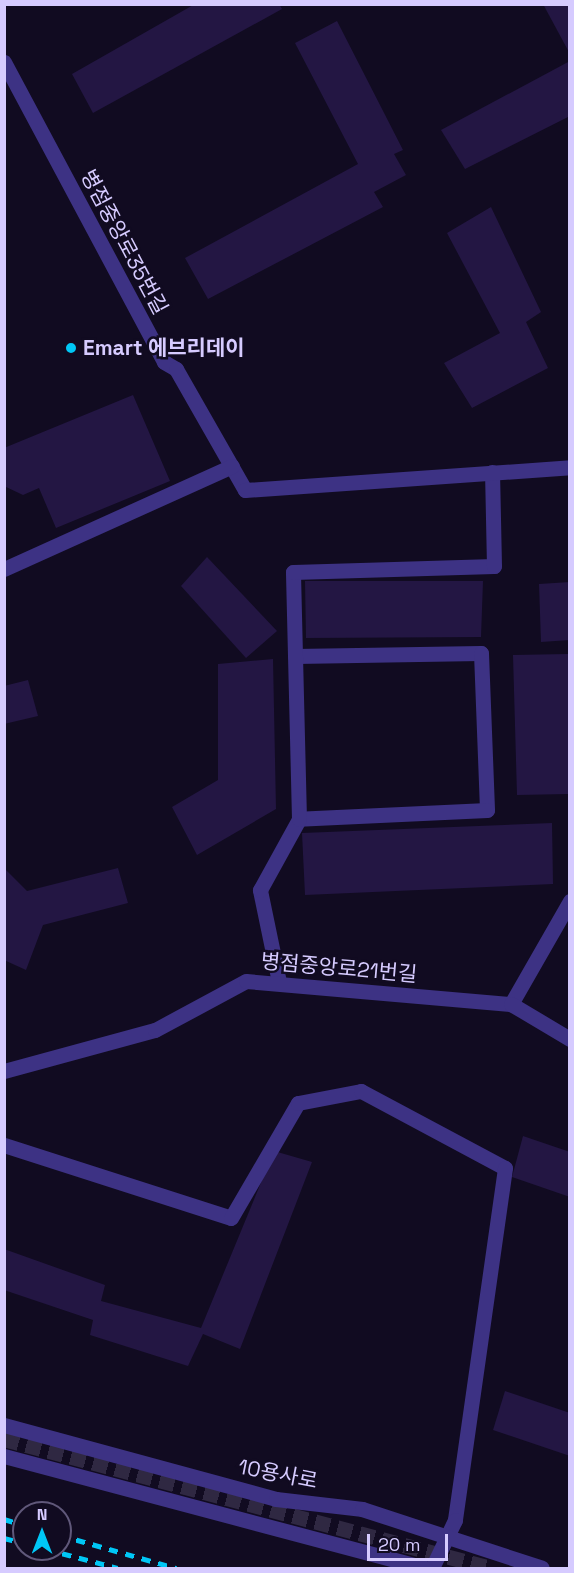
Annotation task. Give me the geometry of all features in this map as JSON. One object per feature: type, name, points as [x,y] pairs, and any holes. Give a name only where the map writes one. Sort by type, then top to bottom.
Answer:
[{"type":"street","name":"병점중앙로35번길","points":[[4,62],[164,362],[176,369],[245,490],[570,466]]},
{"type":"street","points":[[4,569],[232,466]]},
{"type":"street","points":[[279,982],[260,890],[299,819],[293,572],[494,566],[492,472]]},
{"type":"street","points":[[295,656],[481,653],[487,810],[299,819]]},
{"type":"street","points":[[511,1005],[570,901]]},
{"type":"street","name":"병점중앙로21번길","points":[[4,1071],[155,1030],[246,981],[279,982],[511,1005],[570,1039]]},
{"type":"street","points":[[4,1145],[231,1218],[298,1103],[361,1091],[505,1168],[454,1520],[432,1569]]},
{"type":"street","name":"10용사로","points":[[4,1425],[276,1499],[362,1509],[542,1569]]},
{"type":"street","points":[[4,1456],[425,1569]]},
{"type":"building","points":[[195,4],[279,4],[282,9],[93,113],[72,74]]},
{"type":"building","points":[[543,4],[570,4],[570,54]]},
{"type":"building","points":[[337,21],[403,150],[394,154],[406,175],[374,192],[383,207],[208,299],[185,258],[358,164],[295,43]]},
{"type":"building","points":[[570,61],[570,116],[465,169],[441,130]]},
{"type":"building","points":[[491,207],[541,312],[526,322],[548,368],[472,408],[444,363],[500,333],[447,233]]},
{"type":"building","points":[[133,395],[170,481],[56,528],[39,488],[23,495],[4,486],[4,448]]},
{"type":"building","points":[[207,557],[277,631],[246,658],[181,586]]},
{"type":"building","points":[[305,581],[483,581],[481,637],[306,638]]},
{"type":"building","points":[[570,582],[570,640],[541,642],[539,584]]},
{"type":"building","points":[[568,654],[568,794],[517,795],[513,655]]},
{"type":"building","points":[[273,659],[276,809],[197,855],[172,807],[218,780],[218,664]]},
{"type":"building","points":[[28,680],[38,716],[4,724],[4,686]]},
{"type":"building","points":[[552,823],[553,884],[305,895],[302,833]]},
{"type":"building","points":[[4,868],[27,891],[118,868],[128,903],[43,925],[26,970],[4,960]]},
{"type":"building","points":[[523,1136],[570,1152],[570,1197],[512,1177]]},
{"type":"building","points":[[274,1151],[312,1162],[240,1349],[203,1334],[188,1366],[90,1335],[93,1320],[4,1290],[4,1249],[105,1285],[101,1301],[201,1328]]},
{"type":"building","points":[[505,1391],[570,1413],[570,1456],[493,1430]]},
{"type":"tunnel","points":[[4,1439],[491,1568]]},
{"type":"railway","points":[[4,1519],[12,1521]]},
{"type":"railway","points":[[4,1538],[12,1540]]},
{"type":"railway","points":[[72,1538],[176,1568]]},
{"type":"railway","points":[[72,1556],[118,1568]]},
{"type":"place","name":"Emart 에브리데이","points":[[71,348]]}]
